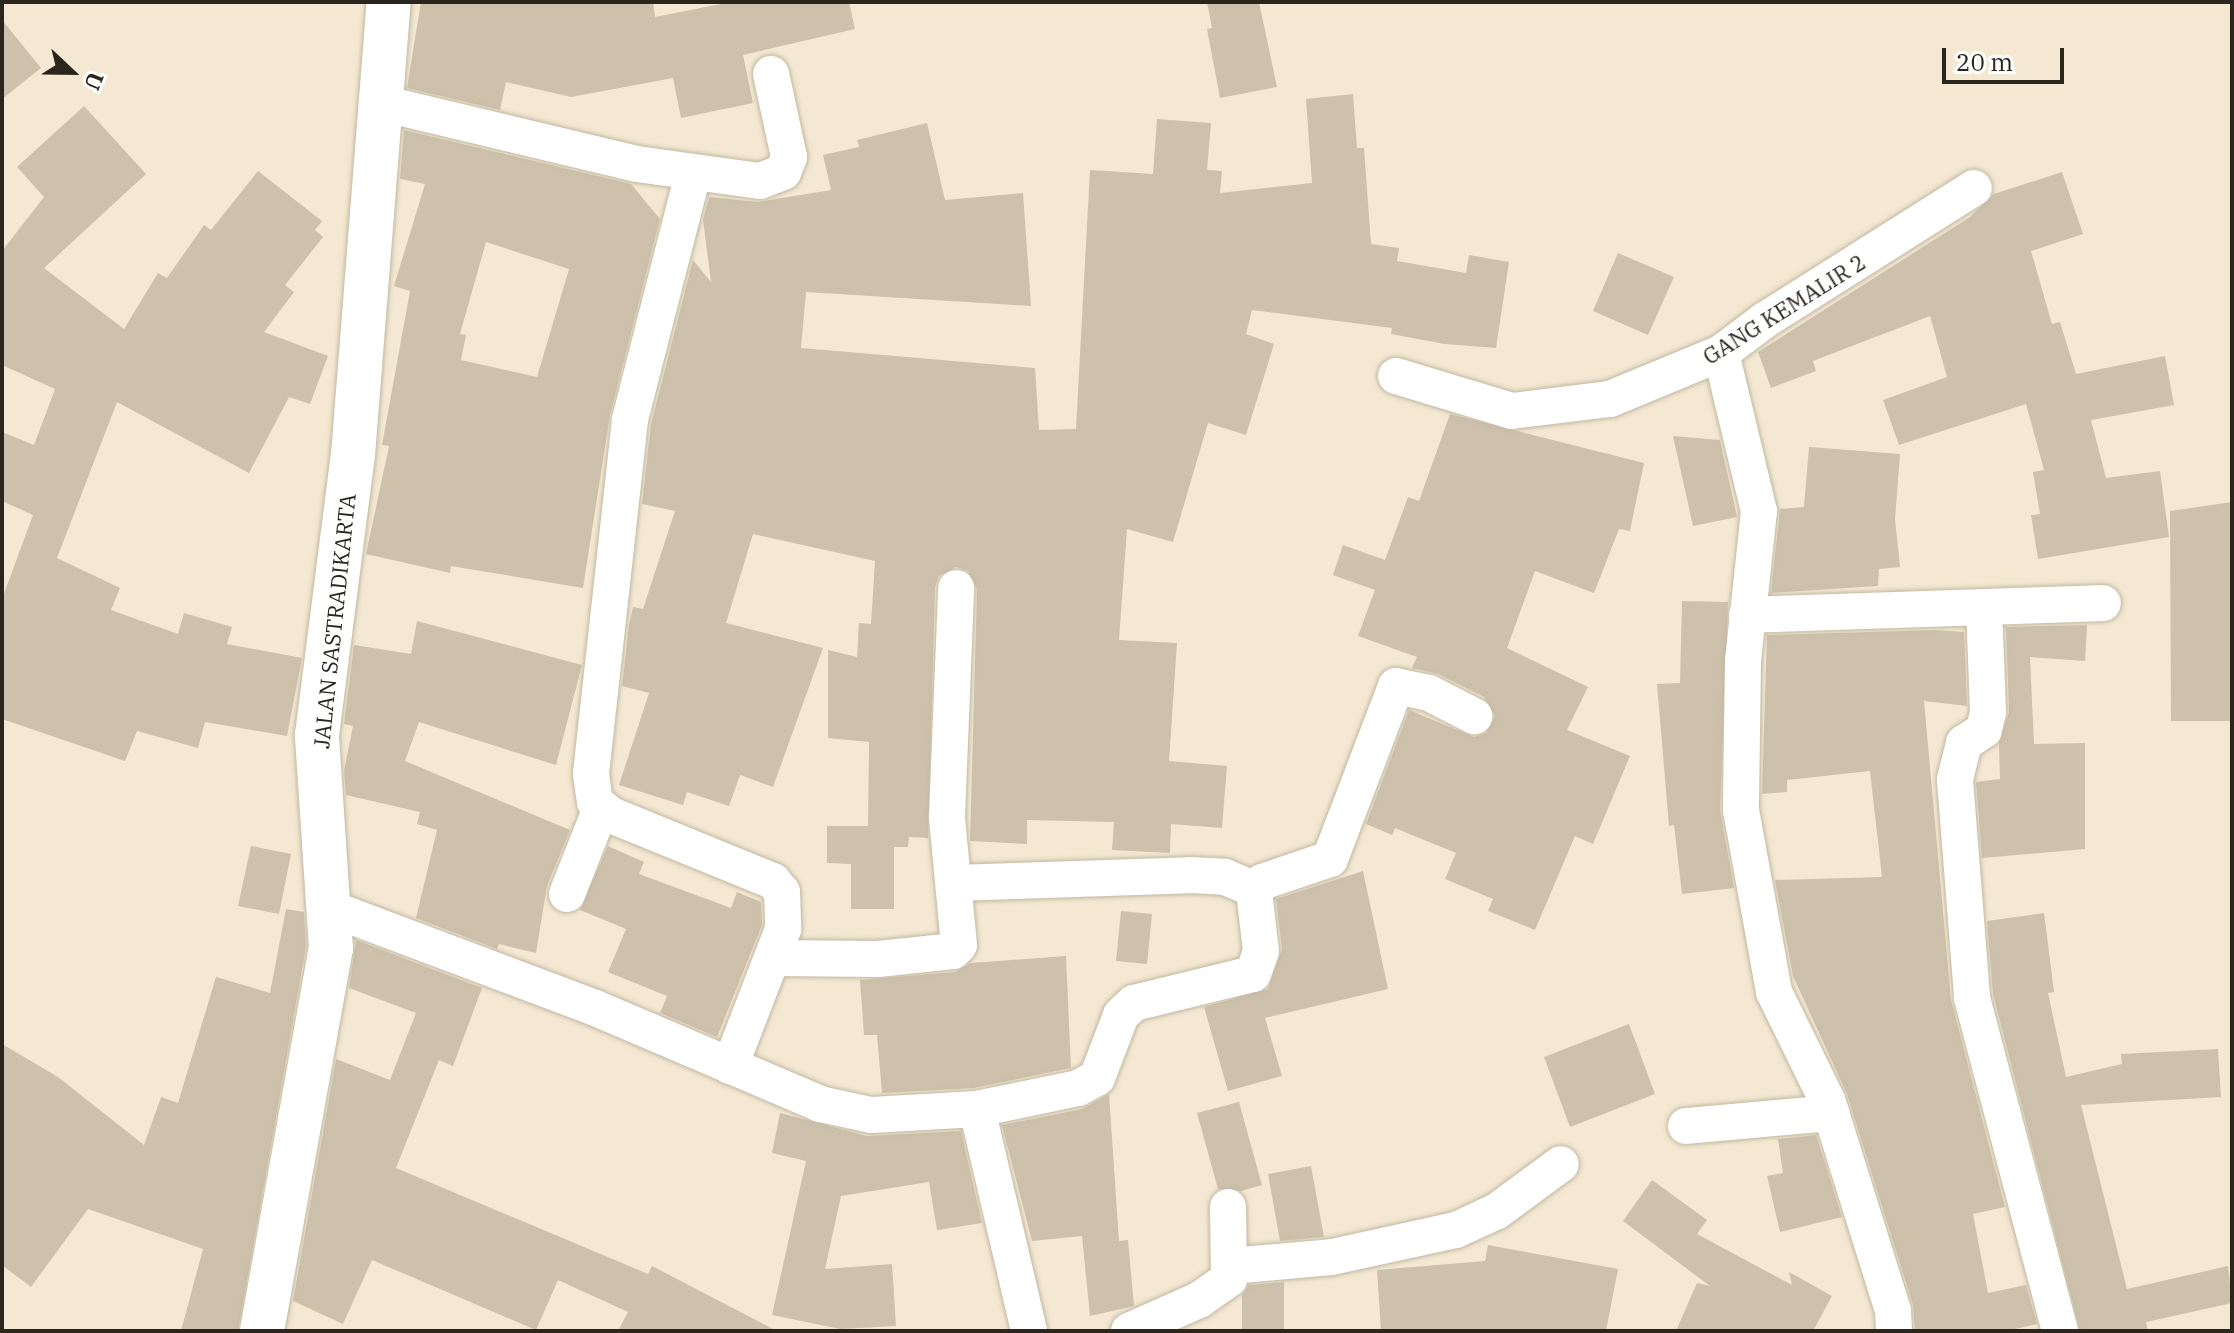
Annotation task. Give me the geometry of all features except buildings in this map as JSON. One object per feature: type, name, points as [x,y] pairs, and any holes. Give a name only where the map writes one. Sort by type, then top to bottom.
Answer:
[{"type":"street","name":"JALAN SASTRADIKARTA","points":[[262,1331],[324,1006],[332,909],[317,735],[353,455],[389,2]]},
{"type":"street","points":[[381,103],[693,174],[760,181],[783,172],[788,150],[771,74]]},
{"type":"street","points":[[693,174],[630,420],[591,750],[592,790],[601,808],[773,881],[785,905],[774,958],[730,1066]]},
{"type":"street","name":"GANG KEMALIR 2","points":[[1396,376],[1490,408],[1533,411],[1610,399],[1721,353],[1765,320],[1974,188]]},
{"type":"street","points":[[1721,353],[1759,511],[1747,615],[1741,810],[1774,992],[1831,1113],[1893,1311],[1894,1331]]},
{"type":"street","points":[[774,958],[878,959],[953,951],[960,932],[947,817],[956,588]]},
{"type":"street","points":[[1747,615],[2103,603]]},
{"type":"street","points":[[1984,607],[1988,712],[1984,730],[1964,743],[1955,780],[1972,998],[2060,1331]]},
{"type":"street","points":[[332,909],[593,1007],[820,1104],[871,1115],[977,1109],[1078,1088],[1097,1078],[1121,1015],[1134,1003],[1253,974],[1261,951],[1252,900],[1256,890],[1262,882],[1330,859],[1396,686],[1429,693],[1474,716]]},
{"type":"street","points":[[567,894],[601,808]]},
{"type":"street","points":[[954,883],[1190,875],[1225,877],[1256,890]]},
{"type":"street","points":[[977,1109],[1029,1331]]},
{"type":"street","points":[[1686,1126],[1831,1113]]},
{"type":"street","points":[[1230,1266],[1332,1257],[1456,1230],[1497,1211],[1561,1164]]},
{"type":"street","points":[[1129,1331],[1220,1288],[1230,1266],[1228,1207]]}]
